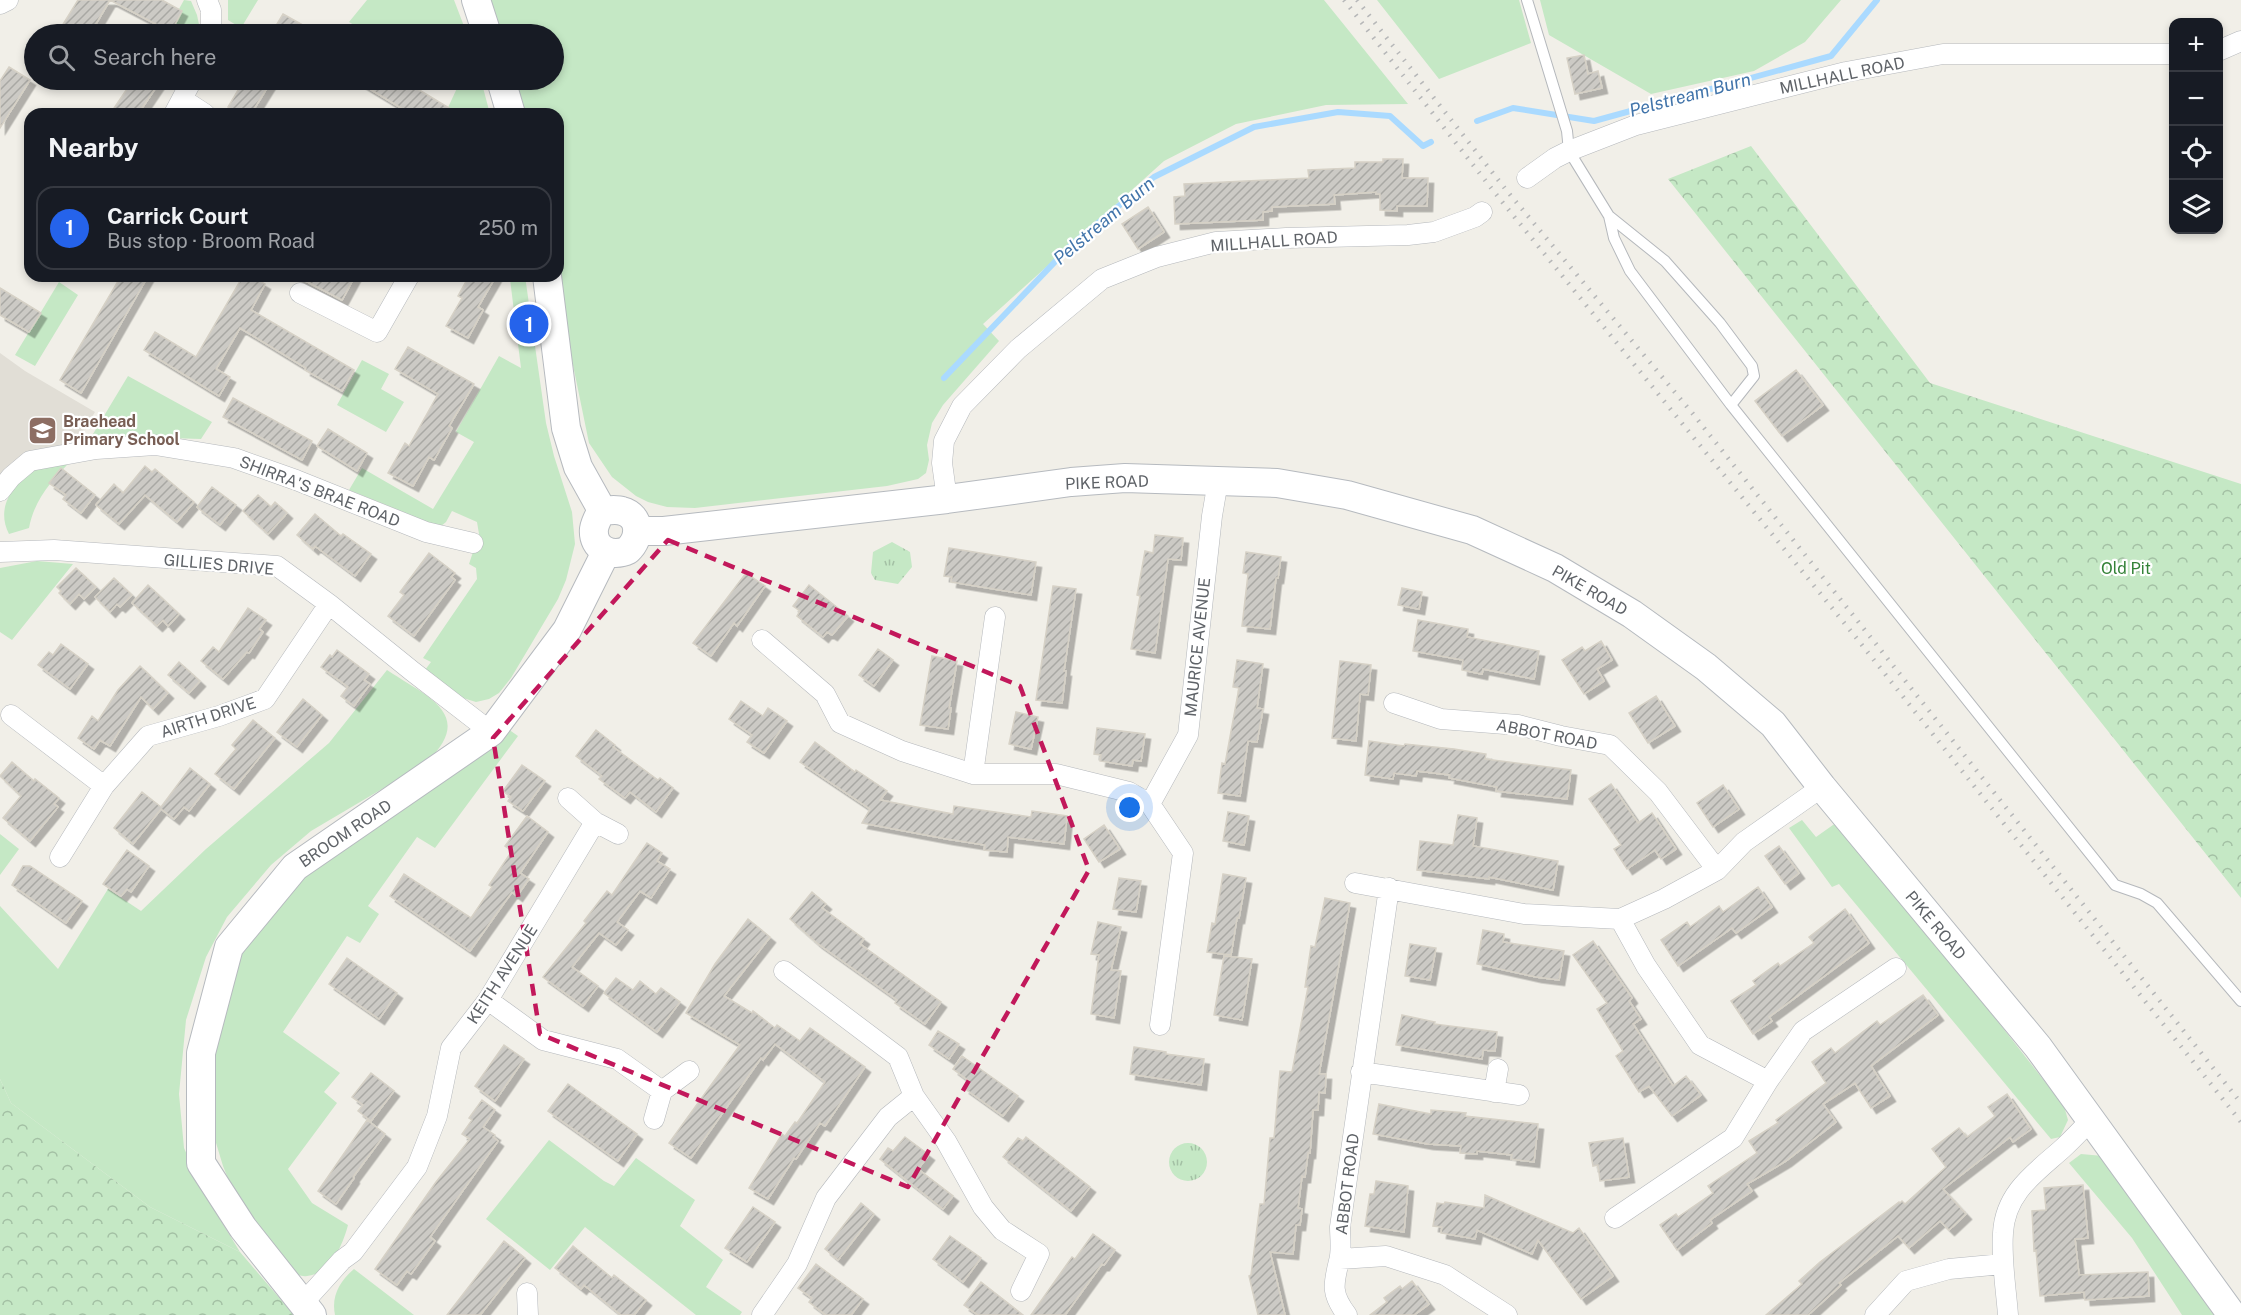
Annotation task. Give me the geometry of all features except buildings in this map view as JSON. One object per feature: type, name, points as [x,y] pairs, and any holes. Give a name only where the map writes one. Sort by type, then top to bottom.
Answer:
[{"type":"street","points":[[0,4],[8,0]]},
{"type":"street","points":[[207,0],[212,10],[212,24]]},
{"type":"street","points":[[476,0],[484,24]]},
{"type":"street","points":[[2223,49],[2241,41]]},
{"type":"street","name":"MILLHALL ROAD","points":[[1527,178],[1569,151],[1636,125],[1846,72],[1943,54],[2169,54]]},
{"type":"street","points":[[178,107],[187,90]]},
{"type":"street","points":[[504,90],[509,108]]},
{"type":"street","name":"MILLHALL ROAD","points":[[947,499],[942,463],[944,441],[962,406],[1018,349],[1102,279],[1157,257],[1216,242],[1434,232],[1475,218],[1482,212]]},
{"type":"street","points":[[300,293],[376,332],[405,282]]},
{"type":"street","points":[[548,282],[566,428],[578,467],[602,510]]},
{"type":"street","name":"SHIRRA'S BRAE ROAD","points":[[0,491],[11,477],[30,462],[96,449],[155,445],[234,458],[426,532],[473,543]]},
{"type":"street","name":"PIKE ROAD","points":[[638,531],[664,531],[947,499],[1071,482],[1125,478],[1277,483],[1347,495],[1472,530],[1555,568],[1632,614],[1706,667],[1773,724],[1822,787],[2038,1047],[2232,1315]]},
{"type":"street","name":"MAURICE AVENUE","points":[[1150,804],[1188,735],[1212,516],[1218,481]]},
{"type":"street","points":[[602,510],[616,510],[634,518],[638,531],[634,545],[621,554],[606,552],[594,537],[595,524],[602,510]]},
{"type":"street","name":"GILLIES DRIVE","points":[[0,552],[54,550],[277,566],[329,604],[412,672],[491,732]]},
{"type":"street","name":"BROOM ROAD","points":[[307,1310],[243,1228],[201,1163],[201,1053],[229,947],[295,867],[491,732],[567,630],[606,552]]},
{"type":"street","name":"AIRTH DRIVE","points":[[60,857],[104,786],[148,736],[219,716],[265,699],[329,604]]},
{"type":"street","points":[[974,774],[995,617]]},
{"type":"street","points":[[762,640],[825,694],[840,723],[902,751],[974,774],[1056,774],[1129,792],[1150,804],[1183,853],[1160,1025]]},
{"type":"street","name":"ABBOT ROAD","points":[[1394,703],[1441,719],[1518,725],[1610,746],[1658,792],[1717,870]]},
{"type":"street","points":[[11,715],[104,786]]},
{"type":"street","points":[[1355,883],[1524,914],[1620,919],[1664,899],[1717,870],[1744,842],[1822,787]]},
{"type":"street","points":[[568,798],[595,822],[618,834]]},
{"type":"street","name":"KEITH AVENUE","points":[[307,1310],[342,1260],[353,1252],[417,1167],[437,1116],[451,1048],[488,1000],[595,822]]},
{"type":"street","name":"ABBOT ROAD","points":[[1347,1315],[1338,1303],[1334,1272],[1340,1259],[1340,1227],[1389,888]]},
{"type":"street","points":[[1620,919],[1646,966],[1701,1045],[1768,1081]]},
{"type":"street","points":[[1615,1218],[1733,1138],[1768,1081],[1803,1031],[1896,968]]},
{"type":"street","points":[[784,971],[898,1057],[914,1096],[946,1142],[990,1215],[1002,1230],[1039,1254],[1021,1291]]},
{"type":"street","points":[[488,1000],[543,1040],[617,1059],[662,1092]]},
{"type":"street","points":[[1494,1092],[1498,1069]]},
{"type":"street","points":[[654,1119],[662,1092],[689,1071]]},
{"type":"street","points":[[1361,1072],[1519,1095]]},
{"type":"street","points":[[764,1314],[798,1264],[826,1198],[888,1117],[914,1096]]},
{"type":"street","points":[[2008,1315],[2003,1264],[2003,1231],[2006,1215],[2018,1190],[2032,1174],[2091,1120]]},
{"type":"street","name":"ABBOT ROAD","points":[[1340,1259],[1386,1256],[1445,1275],[1507,1315]]},
{"type":"street","points":[[1875,1315],[1906,1281],[1949,1269],[2003,1264]]},
{"type":"street","points":[[527,1293],[529,1315]]},
{"type":"lane","points":[[1527,0],[1567,131],[1569,151],[1609,216],[1614,238],[1630,271],[1731,405],[2115,885],[2141,894],[2157,903],[2241,1001]]},
{"type":"lane","points":[[1609,216],[1665,261],[1720,323],[1752,366],[1754,376],[1731,405]]},
{"type":"highlighted area","points":[[668,540],[1020,686],[1089,870],[908,1187],[540,1034],[493,738]]},
{"type":"shaded area","name":"Braehead Primary School","points":[[0,353],[25,371],[95,412],[73,447],[0,481]]},
{"type":"green space","points":[[184,0],[191,1],[199,24],[175,24],[182,11],[179,9]]},
{"type":"green space","points":[[228,0],[258,0],[243,24],[234,24],[228,20]]},
{"type":"green space","points":[[367,0],[454,0],[463,24],[352,24],[349,22]]},
{"type":"green space","points":[[486,0],[1324,0],[1408,104],[1326,105],[1236,124],[1164,161],[983,324],[999,341],[943,405],[932,423],[927,445],[929,460],[926,473],[918,479],[887,486],[695,508],[667,507],[636,496],[612,477],[589,443],[567,336],[559,282],[564,282],[564,108],[523,108],[518,90],[564,90],[564,24],[495,24]]},
{"type":"green space","points":[[1377,0],[1519,0],[1531,43],[1439,79]]},
{"type":"green space","points":[[1540,0],[1841,0],[1805,42],[1754,71],[1651,94],[1549,35]]},
{"type":"green space","points":[[456,90],[484,90],[488,108],[448,108]]},
{"type":"green space","name":"Old Pit","points":[[1751,146],[1930,383],[2241,484],[2241,898],[1668,179]]},
{"type":"green space","points":[[59,282],[78,295],[35,366],[15,355]]},
{"type":"green space","points":[[510,282],[526,282],[546,423],[572,512],[575,544],[566,580],[558,599],[511,678],[499,693],[489,699],[476,702],[463,698],[425,670],[431,662],[423,658],[477,579],[476,568],[469,564],[479,534],[477,522],[452,511],[440,527],[349,490],[362,468],[433,509],[474,442],[456,432],[499,356],[521,368]]},
{"type":"green space","points":[[362,360],[389,374],[381,389],[404,402],[386,432],[337,405]]},
{"type":"green space","points":[[128,376],[212,422],[201,439],[169,438],[87,444]]},
{"type":"green space","points":[[72,460],[40,499],[29,528],[9,534],[4,514],[6,502],[25,474],[42,466]]},
{"type":"green space","points":[[892,542],[910,552],[912,567],[898,584],[875,580],[871,573],[873,552]]},
{"type":"green space","points":[[37,561],[73,564],[12,640],[0,632],[0,568]]},
{"type":"green space","points":[[387,670],[430,698],[441,708],[447,719],[447,732],[441,746],[426,763],[311,831],[271,865],[227,917],[206,957],[186,1020],[179,1094],[184,1148],[204,1193],[240,1252],[150,1207],[11,1103],[0,1079],[0,906],[58,969],[108,889],[141,911],[206,849],[329,743]]},
{"type":"green space","points":[[508,729],[518,736],[435,848],[417,837],[368,906],[379,914],[360,943],[347,936],[283,1032],[340,1073],[324,1092],[337,1103],[288,1169],[312,1203],[348,1225],[343,1241],[329,1264],[315,1274],[303,1276],[292,1274],[241,1211],[213,1133],[206,1079],[232,963],[279,894],[374,824],[423,796]]},
{"type":"green space","points":[[1802,820],[1816,837],[1840,820],[2064,1106],[2068,1120],[2060,1137],[2051,1139],[1839,884],[1832,887],[1789,828]]},
{"type":"green space","points":[[0,834],[19,849],[0,875]]},
{"type":"green space","points":[[0,1079],[11,1103],[150,1207],[240,1252],[294,1315],[0,1315]]},
{"type":"green space","points":[[549,1140],[614,1186],[636,1158],[695,1200],[680,1226],[723,1260],[706,1287],[742,1312],[740,1315],[696,1315],[585,1227],[550,1270],[486,1219]]},
{"type":"green space","points":[[1188,1143],[1195,1144],[1201,1149],[1206,1155],[1206,1169],[1201,1175],[1195,1180],[1188,1181],[1181,1180],[1175,1175],[1170,1169],[1169,1162],[1170,1155],[1175,1149],[1181,1144]]},
{"type":"green space","points":[[2081,1154],[2103,1156],[2216,1315],[2182,1315],[2132,1238],[2069,1163]]},
{"type":"green space","points":[[354,1269],[414,1315],[335,1315],[334,1301],[338,1289]]},
{"type":"waterway","name":"Pelstream Burn","points":[[1477,121],[1513,108],[1594,121],[1831,56],[1877,0]]},
{"type":"waterway","name":"Pelstream Burn","points":[[944,378],[1071,245],[1154,177],[1254,127],[1338,112],[1390,116],[1423,146],[1431,142]]},
{"type":"railway","points":[[1344,0],[1499,198],[1858,640],[2241,1122]]},
{"type":"railway","points":[[1357,0],[1507,191],[1693,414],[2241,1103]]},
{"type":"place","name":"Carrick Court","points":[[529,324]]},
{"type":"place","name":"Braehead Primary School","points":[[42,430]]}]
